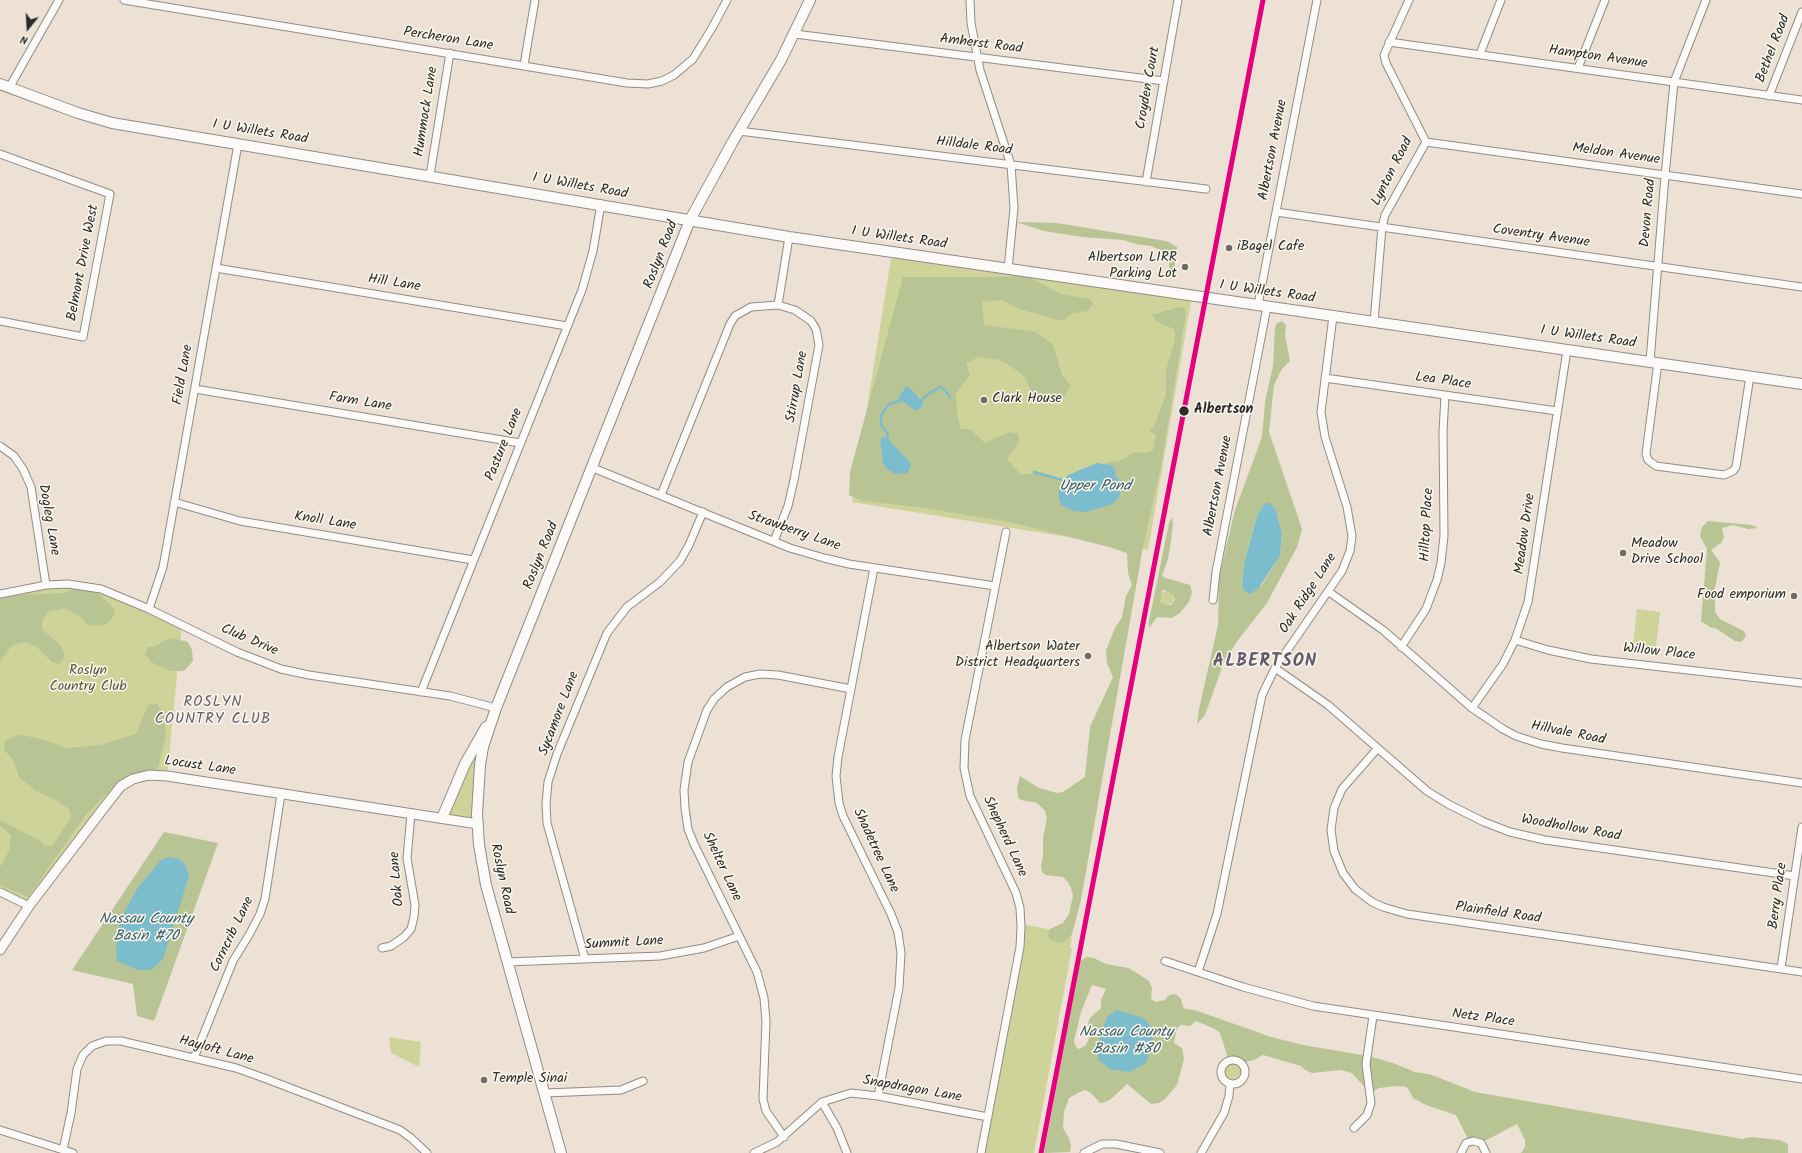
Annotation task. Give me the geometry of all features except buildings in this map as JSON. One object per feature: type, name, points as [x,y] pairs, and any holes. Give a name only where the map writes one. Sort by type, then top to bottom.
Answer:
[{"type":"main road","name":"Roslyn Road","points":[[561,1153],[486,885],[479,845],[477,803],[483,747],[496,708],[593,468],[690,220],[795,34],[810,0]]},
{"type":"main road","name":"I U Willets Road","points":[[5,86],[78,113],[107,121],[789,237],[1802,384]]},
{"type":"main road","points":[[442,818],[465,764],[496,708]]},
{"type":"street","points":[[5,86],[60,0]]},
{"type":"street","name":"Percheron Lane","points":[[124,0],[627,83],[648,84],[662,81],[674,75],[693,59],[727,0]]},
{"type":"street","points":[[524,65],[534,0]]},
{"type":"street","points":[[970,0],[971,23],[990,106],[1011,165],[1014,208],[1008,269]]},
{"type":"street","name":"Croyden Court","points":[[1146,182],[1178,0]]},
{"type":"street","name":"Albertson Avenue","points":[[1213,600],[1216,572],[1262,306],[1276,212],[1317,0]]},
{"type":"street","name":"Lynton Road","points":[[1374,322],[1382,227],[1391,203],[1426,142],[1386,63],[1384,55],[1409,0]]},
{"type":"street","points":[[1480,54],[1501,0]]},
{"type":"street","points":[[1578,68],[1605,0]]},
{"type":"street","name":"Devon Road","points":[[1706,0],[1674,82],[1658,267],[1654,362],[1646,454],[1648,460],[1656,466],[1724,475],[1733,471],[1736,467],[1750,376]]},
{"type":"street","name":"Bethel Road","points":[[1770,96],[1802,12]]},
{"type":"street","name":"Amherst Road","points":[[795,34],[1164,80]]},
{"type":"street","name":"Hampton Avenue","points":[[1389,42],[1802,100]]},
{"type":"street","name":"Hummock Lane","points":[[430,176],[450,53]]},
{"type":"street","name":"Hilldale Road","points":[[739,131],[1206,189]]},
{"type":"street","name":"Meldon Avenue","points":[[1426,142],[1802,194]]},
{"type":"street","name":"Field Lane","points":[[149,609],[157,589],[163,567],[238,144]]},
{"type":"street","name":"Belmont Drive West","points":[[0,154],[110,194],[83,337],[0,321]]},
{"type":"street","name":"Pasture Lane","points":[[421,692],[589,268],[601,204]]},
{"type":"street","name":"Coventry Avenue","points":[[1276,212],[1802,287]]},
{"type":"street","points":[[778,305],[789,237]]},
{"type":"street","name":"Hill Lane","points":[[216,268],[567,326]]},
{"type":"street","name":"Stirrup Lane","points":[[661,495],[730,324],[736,316],[751,307],[778,305],[795,310],[806,316],[816,329],[819,345],[794,480],[788,506],[774,541]]},
{"type":"street","name":"Oak Ridge Lane","points":[[1198,972],[1217,914],[1260,704],[1265,687],[1275,668],[1329,592],[1347,561],[1350,551],[1352,536],[1347,507],[1322,423],[1322,402],[1333,316]]},
{"type":"street","name":"Meadow Drive","points":[[1472,708],[1503,664],[1515,640],[1532,586],[1567,350]]},
{"type":"street","name":"Lea Place","points":[[1325,378],[1557,412]]},
{"type":"street","name":"Farm Lane","points":[[195,389],[520,443]]},
{"type":"street","name":"Hilltop Place","points":[[1401,647],[1426,609],[1437,580],[1441,563],[1444,536],[1443,432],[1445,395]]},
{"type":"street","name":"Dogleg Lane","points":[[0,446],[14,456],[23,469],[31,487],[46,585]]},
{"type":"street","name":"Strawberry Lane","points":[[593,468],[774,541],[824,558],[874,568],[995,586]]},
{"type":"street","name":"Knoll Lane","points":[[174,502],[240,521],[473,560]]},
{"type":"street","name":"Sycamore Lane","points":[[585,959],[547,823],[546,804],[548,782],[557,754],[607,633],[627,607],[660,582],[680,561],[703,512]]},
{"type":"street","name":"Shepherd Lane","points":[[981,1153],[1020,947],[1021,927],[1016,893],[970,796],[964,768],[965,740],[1006,532]]},
{"type":"street","name":"Shadetree Lane","points":[[874,568],[838,757],[836,776],[839,803],[851,834],[891,914],[898,932],[901,954],[899,988],[878,1096]]},
{"type":"street","name":"Club Drive","points":[[0,594],[46,585],[68,584],[101,589],[149,609],[237,652],[281,669],[309,675],[450,696],[496,708]]},
{"type":"street","name":"Hillvale Road","points":[[1329,592],[1374,624],[1472,708],[1508,732],[1546,745],[1802,784]]},
{"type":"street","name":"Willow Place","points":[[1515,640],[1548,650],[1591,659],[1802,683]]},
{"type":"street","name":"Woodhollow Road","points":[[1275,668],[1328,706],[1411,778],[1448,804],[1484,822],[1510,832],[1545,840],[1795,876]]},
{"type":"street","name":"Shelter Lane","points":[[784,1136],[766,1111],[763,1099],[766,1021],[764,998],[757,972],[694,844],[685,808],[684,790],[688,762],[707,710],[714,699],[727,687],[745,677],[760,674],[778,675],[851,689]]},
{"type":"street","name":"Plainfield Road","points":[[1377,749],[1342,789],[1334,808],[1331,830],[1334,851],[1343,873],[1355,889],[1372,902],[1407,914],[1802,972]]},
{"type":"street","name":"Locust Lane","points":[[0,950],[29,906],[106,805],[122,786],[133,779],[149,775],[168,776],[478,824]]},
{"type":"street","name":"Corncrib Lane","points":[[194,1058],[232,961],[252,928],[264,899],[281,794]]},
{"type":"street","name":"Oak Lane","points":[[382,948],[391,946],[404,937],[410,929],[414,917],[414,905],[406,858],[411,814]]},
{"type":"street","name":"Berry Place","points":[[1781,968],[1802,827]]},
{"type":"street","points":[[0,892],[29,906]]},
{"type":"street","name":"Summit Lane","points":[[508,962],[660,956],[683,953],[740,936]]},
{"type":"street","name":"Netz Place","points":[[1165,961],[1313,1006],[1802,1079]]},
{"type":"street","points":[[1354,1128],[1367,1115],[1370,1103],[1366,1064],[1373,1016]]},
{"type":"street","name":"Hayloft Lane","points":[[63,1150],[71,1113],[77,1068],[83,1055],[92,1046],[106,1041],[121,1041],[194,1058],[264,1078],[400,1130],[427,1153]]},
{"type":"street","points":[[545,1093],[621,1090],[630,1088],[643,1081]]},
{"type":"street","points":[[1201,1153],[1224,1113],[1229,1096],[1230,1084]]},
{"type":"street","name":"Snapdragon Lane","points":[[754,1153],[777,1142],[822,1102],[851,1093],[878,1096],[988,1117]]},
{"type":"street","points":[[822,1102],[837,1128],[846,1153]]},
{"type":"street","points":[[0,1130],[73,1153]]},
{"type":"street","points":[[1460,1153],[1466,1143],[1473,1141],[1481,1143],[1486,1153]]},
{"type":"street","points":[[1085,1153],[1102,1144],[1116,1144],[1160,1153]]},
{"type":"green space","points":[[1016,222],[1057,223],[1166,241],[1177,247],[1174,270],[1171,275],[1169,272],[1169,257],[1165,252],[1151,246],[1123,240],[1082,237],[1044,231]]},
{"type":"green space","points":[[892,252],[1192,296],[1148,550],[852,502]]},
{"type":"green space","points":[[1025,275],[1061,294],[1090,299],[1093,304],[1088,311],[1073,313],[1062,321],[1019,309],[1002,300],[982,302],[984,325],[1036,332],[1053,345],[1062,375],[1071,386],[1060,401],[1049,403],[1032,392],[1024,376],[1009,365],[1000,360],[979,357],[966,363],[970,375],[956,394],[957,414],[961,429],[970,429],[985,443],[1009,432],[1018,434],[1019,442],[1007,459],[1021,475],[1037,473],[1051,475],[1062,483],[1058,494],[1086,512],[1113,504],[1120,480],[1115,476],[1111,465],[1104,463],[1122,460],[1134,452],[1145,453],[1153,450],[1156,435],[1149,430],[1154,427],[1166,393],[1166,370],[1175,341],[1175,334],[1174,329],[1157,322],[1152,315],[1179,307],[1184,308],[1186,313],[1161,467],[1143,547],[1081,900],[1072,934],[1062,943],[1050,940],[1048,935],[1050,929],[1063,923],[1069,914],[1073,896],[1071,888],[1063,877],[1046,875],[1042,872],[1041,865],[1043,856],[1043,838],[1047,818],[1045,811],[1037,803],[1021,800],[1018,797],[1017,788],[1020,776],[1039,788],[1057,793],[1063,792],[1085,777],[1090,727],[1113,677],[1107,663],[1106,650],[1115,628],[1122,617],[1126,596],[1132,585],[1128,573],[1127,553],[1010,522],[918,507],[862,501],[849,495],[850,472],[903,277],[1005,277]],"holes":[[[906,386],[921,399],[912,408],[901,392]],[[887,438],[893,444],[909,461],[887,469],[883,463],[880,441]]]},
{"type":"green space","points":[[1282,321],[1286,325],[1285,335],[1290,361],[1282,369],[1274,385],[1269,432],[1302,529],[1297,547],[1267,603],[1238,640],[1224,662],[1205,715],[1197,724],[1218,625],[1219,577],[1235,510],[1262,437],[1265,402],[1273,366],[1276,324]],"holes":[[[1267,503],[1276,510],[1282,533],[1280,556],[1261,586],[1242,587],[1244,564],[1257,516],[1263,506]]]},
{"type":"green space","points":[[1172,517],[1173,523],[1168,559],[1162,576],[1190,585],[1192,592],[1189,602],[1179,614],[1171,618],[1157,617],[1149,628],[1149,621],[1169,523]],"holes":[[[1165,590],[1173,595],[1175,600],[1171,605],[1165,605],[1160,601],[1162,591]]]},
{"type":"green space","points":[[1708,521],[1751,525],[1759,528],[1748,529],[1733,525],[1722,528],[1724,537],[1721,543],[1711,550],[1720,562],[1715,588],[1715,612],[1720,619],[1744,631],[1746,636],[1741,642],[1735,641],[1717,629],[1710,627],[1701,621],[1707,549],[1700,536],[1702,527]]},
{"type":"green space","name":"Roslyn Country Club","points":[[46,585],[83,585],[182,625],[167,776],[149,775],[121,786],[29,906],[0,892],[0,594]]},
{"type":"green space","points":[[77,589],[96,592],[110,604],[115,611],[112,619],[105,625],[93,626],[86,624],[82,618],[65,608],[48,612],[42,621],[42,629],[60,645],[65,655],[62,661],[59,664],[52,662],[37,647],[25,642],[12,645],[0,662],[0,599],[17,595],[63,593]]},
{"type":"green space","points":[[1164,591],[1170,591],[1174,595],[1174,601],[1170,605],[1164,605],[1160,601],[1160,595]]},
{"type":"green space","points":[[1637,609],[1660,612],[1656,647],[1633,645]]},
{"type":"green space","points":[[173,638],[188,642],[192,650],[193,661],[184,671],[170,671],[151,662],[145,654],[148,647],[155,647],[163,641]]},
{"type":"green space","points":[[157,703],[164,715],[166,736],[158,768],[131,776],[114,786],[85,816],[28,897],[0,885],[0,867],[9,851],[11,835],[0,826],[0,820],[39,840],[46,847],[53,845],[71,817],[69,809],[54,799],[37,792],[19,777],[13,760],[5,751],[4,743],[11,737],[22,735],[45,740],[66,748],[101,745],[136,734],[148,705]]},
{"type":"green space","points":[[474,747],[483,747],[478,824],[442,818]]},
{"type":"green space","points":[[164,832],[218,843],[154,1021],[137,1016],[133,984],[72,970]]},
{"type":"green space","points":[[1022,924],[1072,934],[1070,948],[1072,948],[1034,1153],[981,1153]]},
{"type":"green space","points":[[1087,957],[1094,958],[1106,964],[1128,968],[1149,981],[1152,988],[1151,999],[1155,1002],[1165,1000],[1168,996],[1173,994],[1177,995],[1181,999],[1183,1007],[1186,1009],[1195,1010],[1271,1037],[1303,1045],[1368,1056],[1393,1063],[1415,1072],[1432,1075],[1475,1092],[1742,1139],[1751,1137],[1780,1140],[1788,1144],[1788,1153],[1521,1153],[1525,1147],[1525,1140],[1517,1124],[1481,1143],[1469,1141],[1456,1115],[1426,1105],[1413,1098],[1406,1087],[1397,1086],[1379,1088],[1370,1093],[1352,1073],[1341,1070],[1312,1073],[1305,1070],[1301,1066],[1263,1055],[1254,1060],[1240,1063],[1229,1061],[1220,1033],[1215,1029],[1196,1021],[1190,1026],[1181,1025],[1177,1028],[1174,1043],[1182,1048],[1184,1059],[1177,1085],[1165,1099],[1159,1103],[1151,1104],[1127,1084],[1110,1100],[1102,1103],[1100,1103],[1091,1093],[1085,1090],[1080,1092],[1069,1098],[1064,1112],[1063,1128],[1069,1138],[1071,1146],[1070,1152],[1044,1153],[1080,961]],"holes":[[[1092,985],[1106,989],[1101,1000],[1101,1008],[1089,1019],[1088,1026],[1090,1036],[1086,1045],[1079,1049],[1076,1047],[1074,1041],[1081,1012]]]},
{"type":"green space","points":[[389,1037],[421,1042],[419,1067],[391,1053]]},
{"type":"green space","points":[[1233,1060],[1238,1061],[1244,1067],[1244,1077],[1238,1083],[1233,1084],[1228,1083],[1222,1077],[1221,1072],[1222,1067],[1228,1061]]},
{"type":"water","points":[[906,386],[911,389],[923,403],[920,409],[916,411],[898,398]]},
{"type":"water","points":[[882,437],[887,438],[909,461],[911,466],[907,473],[895,474],[887,469],[883,463],[880,441]]},
{"type":"water","name":"Upper Pond","points":[[1097,463],[1111,465],[1115,469],[1115,476],[1120,480],[1122,486],[1119,497],[1113,504],[1086,512],[1074,511],[1061,505],[1058,494],[1062,483],[1068,475]]},
{"type":"water","points":[[1266,503],[1270,503],[1276,510],[1282,533],[1280,556],[1260,586],[1251,594],[1244,591],[1242,587],[1244,564],[1257,516]]},
{"type":"water","name":"Nassau County Basin #70","points":[[169,857],[179,859],[185,864],[189,876],[163,959],[151,970],[138,970],[117,961],[116,948],[120,920],[137,889],[161,860]]},
{"type":"water","name":"Nassau County Basin #80","points":[[1117,1010],[1143,1018],[1153,1028],[1153,1042],[1146,1063],[1130,1072],[1110,1069],[1099,1060],[1097,1051],[1107,1017]]},
{"type":"waterway","points":[[920,401],[931,392],[941,387],[946,391],[950,398]]},
{"type":"waterway","points":[[887,438],[888,434],[881,425],[881,415],[888,405],[901,400]]},
{"type":"waterway","points":[[1034,472],[1066,481]]},
{"type":"transit line","points":[[1041,1153],[1263,0]]},
{"type":"place","name":"iBagel Cafe","points":[[1229,248]]},
{"type":"place","name":"Albertson LIRR Parking Lot","points":[[1185,267]]},
{"type":"place","name":"Clark House","points":[[984,400]]},
{"type":"place","name":"Albertson","points":[[1184,411]]},
{"type":"place","name":"Meadow Drive School","points":[[1623,553]]},
{"type":"place","name":"Food emporium","points":[[1794,596]]},
{"type":"place","name":"Albertson Water District Headquarters","points":[[1088,656]]},
{"type":"place","name":"Temple Sinai","points":[[484,1080]]},
{"type":"district","name":"ALBERTSON","points":[[1265,663]]},
{"type":"district","name":"ROSLYN COUNTRY CLUB","points":[[213,712]]}]
